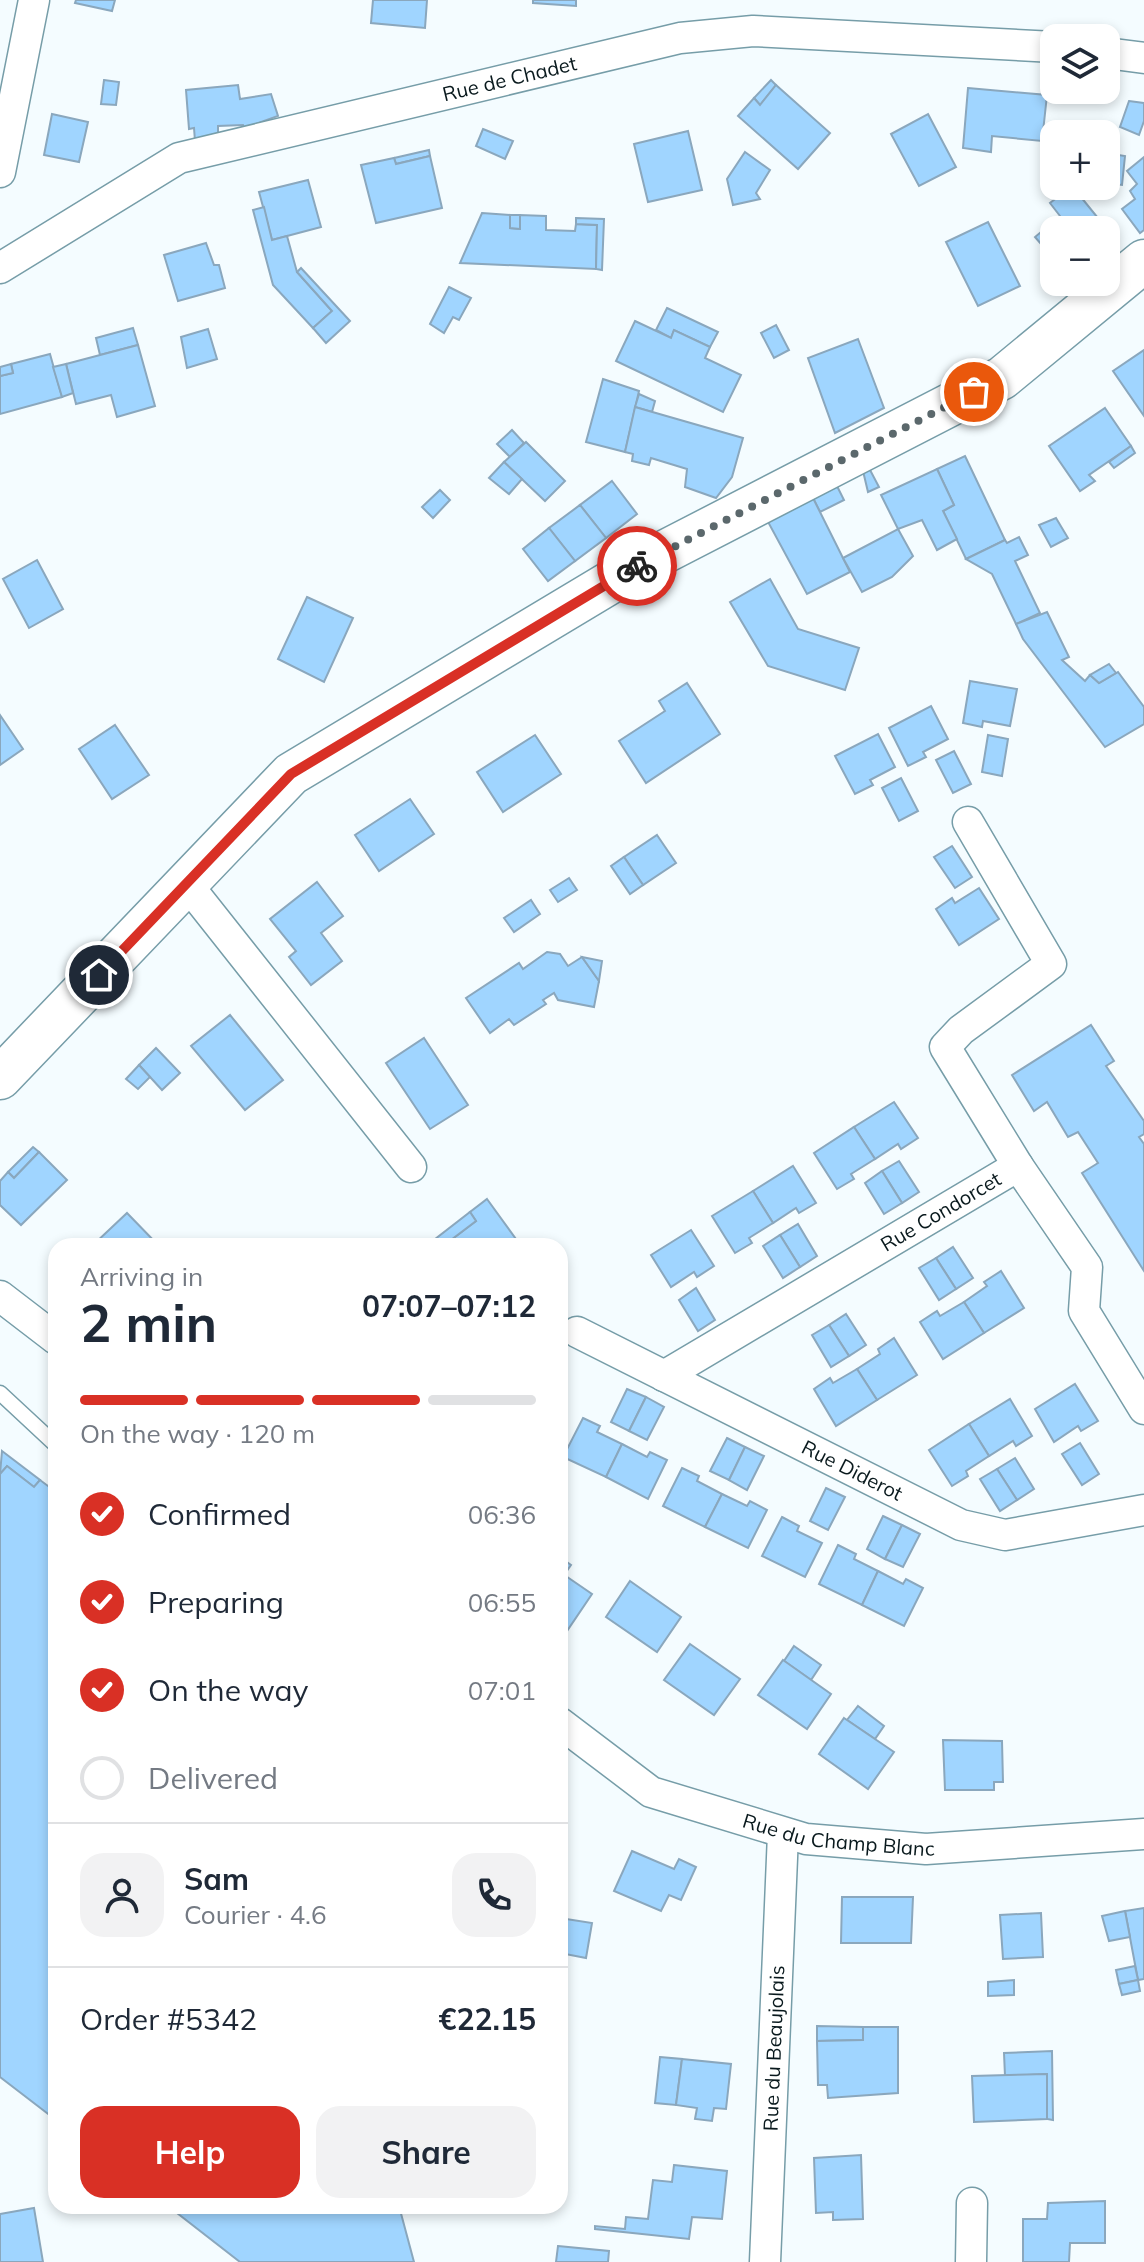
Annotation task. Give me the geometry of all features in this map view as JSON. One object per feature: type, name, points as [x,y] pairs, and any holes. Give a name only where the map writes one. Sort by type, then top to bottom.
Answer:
[{"type":"main road","points":[[0,1078],[291,774],[641,564],[1002,378],[1144,261]]},
{"type":"street","points":[[0,172],[34,0]]},
{"type":"street","name":"Rue de Chadet","points":[[0,268],[179,158],[680,38],[753,31],[1040,46]]},
{"type":"street","points":[[1120,55],[1144,58]]},
{"type":"street","points":[[968,822],[1051,964],[961,1030],[945,1047],[1018,1166]]},
{"type":"street","points":[[186,883],[411,1167]]},
{"type":"street","name":"Rue Condorcet","points":[[664,1376],[1018,1166],[1087,1267],[1084,1311],[1144,1409]]},
{"type":"street","points":[[0,1296],[48,1333]]},
{"type":"street","name":"Rue Diderot","points":[[577,1332],[961,1525],[1005,1535],[1144,1510]]},
{"type":"street","name":"Rue du Champ Blanc","points":[[568,1729],[651,1792],[783,1834],[926,1849],[1144,1834]]},
{"type":"street","name":"Rue du Beaujolais","points":[[765,2262],[783,1834]]},
{"type":"street","points":[[971,2262],[972,2203]]},
{"type":"lane","points":[[0,1393],[48,1438]]},
{"type":"building","points":[[76,0],[115,0],[112,11],[75,3]]},
{"type":"building","points":[[373,0],[427,0],[425,28],[371,23]]},
{"type":"building","points":[[533,0],[576,0],[576,6],[533,3]]},
{"type":"building","points":[[104,80],[119,82],[116,105],[101,104]]},
{"type":"building","points":[[771,80],[776,85],[760,105],[754,98]]},
{"type":"building","points":[[238,85],[240,99],[271,94],[278,116],[244,128],[243,125],[218,126],[218,135],[195,141],[194,128],[189,129],[186,90]]},
{"type":"building","points":[[776,85],[830,133],[798,169],[738,116],[754,98],[760,105]]},
{"type":"building","points":[[968,88],[1040,94],[1040,104],[1046,104],[1044,120],[1040,120],[1040,141],[992,136],[991,152],[963,148]]},
{"type":"building","points":[[1129,101],[1144,103],[1144,121],[1139,135],[1120,127]]},
{"type":"building","points":[[52,114],[88,122],[79,162],[44,155]]},
{"type":"building","points":[[928,114],[956,167],[919,186],[891,134]]},
{"type":"building","points":[[483,129],[513,141],[505,159],[476,146]]},
{"type":"building","points":[[688,131],[702,190],[648,202],[634,144]]},
{"type":"building","points":[[429,150],[430,156],[396,164],[394,158]]},
{"type":"building","points":[[745,152],[770,170],[756,193],[760,199],[733,205],[727,179]]},
{"type":"building","points":[[1120,155],[1125,156],[1120,185]]},
{"type":"building","points":[[430,156],[442,208],[376,223],[361,165],[394,158],[396,164]]},
{"type":"building","points":[[1144,157],[1144,230],[1140,233],[1122,209],[1135,199],[1130,191],[1137,184],[1127,171]]},
{"type":"building","points":[[308,180],[321,227],[272,240],[259,192]]},
{"type":"building","points":[[1054,200],[1083,200],[1096,216],[1060,216],[1050,203]]},
{"type":"building","points":[[264,207],[272,240],[287,236],[297,272],[332,311],[313,328],[273,285],[253,210]]},
{"type":"building","points":[[482,213],[510,215],[510,228],[520,229],[520,215],[546,216],[546,230],[575,231],[576,224],[597,225],[596,269],[460,263]]},
{"type":"building","points":[[510,215],[520,215],[520,229],[510,228]]},
{"type":"building","points":[[576,218],[604,219],[602,270],[596,269],[597,225],[576,224]]},
{"type":"building","points":[[988,222],[1020,286],[978,306],[946,242]]},
{"type":"building","points":[[206,243],[214,265],[219,265],[225,288],[178,301],[164,255]]},
{"type":"building","points":[[301,268],[350,321],[326,343],[313,328],[332,311],[297,272]]},
{"type":"building","points":[[449,287],[471,298],[459,320],[453,317],[444,333],[430,324]]},
{"type":"building","points":[[667,308],[718,332],[710,347],[674,330],[671,338],[656,330]]},
{"type":"building","points":[[635,321],[671,338],[674,330],[710,347],[705,358],[741,375],[723,412],[616,361]]},
{"type":"building","points":[[776,325],[789,350],[774,358],[761,333]]},
{"type":"building","points":[[133,328],[138,345],[100,355],[96,338]]},
{"type":"building","points":[[208,329],[217,359],[187,368],[181,337]]},
{"type":"building","points":[[858,339],[884,408],[835,433],[808,358]]},
{"type":"building","points":[[138,345],[155,406],[117,417],[111,395],[76,404],[66,364]]},
{"type":"building","points":[[1144,350],[1144,416],[1113,371]]},
{"type":"building","points":[[50,354],[62,397],[0,414],[0,376],[13,373],[11,364]]},
{"type":"building","points":[[11,364],[13,373],[0,376],[0,367]]},
{"type":"building","points":[[66,364],[73,393],[62,397],[53,367]]},
{"type":"building","points":[[603,379],[639,391],[625,452],[586,442]]},
{"type":"building","points":[[639,394],[655,401],[652,412],[635,407]]},
{"type":"building","points":[[635,407],[743,438],[732,477],[716,498],[685,487],[687,469],[651,458],[649,465],[632,461],[633,454],[625,452]]},
{"type":"building","points":[[1105,408],[1131,446],[1089,475],[1095,481],[1080,491],[1049,446]]},
{"type":"building","points":[[512,430],[524,443],[510,457],[497,444]]},
{"type":"building","points":[[526,442],[565,481],[545,501],[504,462]]},
{"type":"building","points":[[1131,446],[1135,453],[1114,468],[1109,462]]},
{"type":"building","points":[[965,456],[1005,540],[966,559],[943,511],[954,505],[937,469]]},
{"type":"building","points":[[504,462],[522,479],[509,494],[489,478]]},
{"type":"building","points":[[869,468],[879,487],[868,492],[863,471]]},
{"type":"building","points":[[937,469],[954,505],[943,511],[957,539],[937,550],[922,520],[898,529],[881,495]]},
{"type":"building","points":[[612,481],[637,514],[606,538],[580,505]]},
{"type":"building","points":[[836,484],[844,500],[820,512],[812,496]]},
{"type":"building","points":[[440,490],[450,500],[433,518],[422,507]]},
{"type":"building","points":[[812,496],[850,572],[807,594],[767,520]]},
{"type":"building","points":[[580,505],[606,538],[575,561],[549,528]]},
{"type":"building","points":[[1056,518],[1068,538],[1051,547],[1039,525]]},
{"type":"building","points":[[549,528],[575,561],[548,581],[523,549]]},
{"type":"building","points":[[898,529],[913,556],[892,577],[862,592],[843,558]]},
{"type":"building","points":[[1019,537],[1028,555],[1015,561],[1040,613],[1016,624],[992,574],[966,559],[1005,540],[1007,543]]},
{"type":"building","points":[[37,560],[63,609],[29,628],[3,579]]},
{"type":"building","points":[[770,579],[798,629],[859,648],[845,690],[768,666],[730,602]]},
{"type":"building","points":[[307,597],[353,618],[324,682],[278,659]]},
{"type":"building","points":[[1047,612],[1069,657],[1062,660],[1085,681],[1090,675],[1099,683],[1118,672],[1144,707],[1144,724],[1105,747],[1023,639],[1016,624]]},
{"type":"building","points":[[1109,664],[1116,673],[1099,683],[1090,675]]},
{"type":"building","points":[[970,681],[1017,689],[1010,726],[983,721],[982,727],[963,723]]},
{"type":"building","points":[[687,683],[720,734],[646,783],[619,741],[665,711],[659,701]]},
{"type":"building","points":[[931,706],[948,739],[923,752],[926,757],[908,766],[889,728]]},
{"type":"building","points":[[0,715],[23,749],[0,765]]},
{"type":"building","points":[[115,725],[149,775],[112,799],[79,749]]},
{"type":"building","points":[[878,734],[895,767],[870,780],[873,785],[855,794],[835,756]]},
{"type":"building","points":[[535,735],[561,774],[503,812],[477,772]]},
{"type":"building","points":[[988,735],[1008,739],[1002,776],[982,772]]},
{"type":"building","points":[[954,751],[971,784],[953,793],[936,760]]},
{"type":"building","points":[[901,778],[918,811],[899,821],[882,788]]},
{"type":"building","points":[[410,799],[434,834],[379,871],[355,835]]},
{"type":"building","points":[[657,835],[676,863],[643,885],[624,857]]},
{"type":"building","points":[[952,846],[972,877],[955,888],[934,857]]},
{"type":"building","points":[[624,857],[643,885],[630,894],[611,866]]},
{"type":"building","points":[[569,878],[577,890],[558,902],[550,890]]},
{"type":"building","points":[[317,882],[343,916],[321,933],[342,961],[311,985],[289,957],[296,951],[270,919]]},
{"type":"building","points":[[979,888],[999,919],[959,945],[936,909],[952,898],[955,903]]},
{"type":"building","points":[[531,900],[540,914],[514,932],[504,918]]},
{"type":"building","points":[[547,952],[560,954],[568,966],[582,957],[599,981],[594,1007],[558,1000],[554,993],[543,1000],[546,1004],[514,1025],[509,1019],[490,1033],[466,998],[519,963],[523,969]]},
{"type":"building","points":[[582,957],[602,961],[599,981]]},
{"type":"building","points":[[230,1015],[283,1080],[245,1110],[191,1046]]},
{"type":"building","points":[[1091,1025],[1114,1061],[1106,1066],[1144,1121],[1144,1134],[1139,1137],[1144,1144],[1144,1271],[1082,1173],[1098,1163],[1078,1132],[1068,1137],[1047,1102],[1034,1111],[1012,1075]]},
{"type":"building","points":[[424,1038],[468,1105],[430,1129],[386,1063]]},
{"type":"building","points":[[156,1048],[180,1073],[162,1090],[139,1065]]},
{"type":"building","points":[[139,1065],[150,1077],[138,1089],[126,1079]]},
{"type":"building","points":[[894,1102],[918,1138],[901,1149],[898,1144],[875,1159],[854,1127]]},
{"type":"building","points":[[854,1127],[875,1159],[851,1174],[854,1179],[837,1189],[814,1153]]},
{"type":"building","points":[[33,1147],[39,1152],[14,1178],[8,1172]]},
{"type":"building","points":[[39,1152],[67,1180],[21,1225],[0,1205],[0,1181],[8,1172],[14,1178]]},
{"type":"building","points":[[899,1161],[919,1192],[902,1203],[882,1171]]},
{"type":"building","points":[[793,1166],[816,1203],[799,1213],[796,1208],[773,1223],[753,1191]]},
{"type":"building","points":[[882,1171],[902,1203],[884,1214],[865,1183]]},
{"type":"building","points":[[753,1191],[773,1223],[749,1238],[752,1243],[735,1253],[712,1216]]},
{"type":"building","points":[[487,1199],[515,1238],[454,1238],[476,1221],[470,1212]]},
{"type":"building","points":[[470,1212],[476,1221],[454,1238],[436,1238]]},
{"type":"building","points":[[127,1213],[151,1238],[100,1238]]},
{"type":"building","points":[[798,1224],[817,1256],[800,1267],[780,1235]]},
{"type":"building","points":[[691,1230],[714,1266],[697,1277],[694,1272],[671,1287],[651,1255]]},
{"type":"building","points":[[780,1235],[800,1267],[783,1278],[763,1246]]},
{"type":"building","points":[[953,1247],[973,1278],[956,1289],[936,1258]]},
{"type":"building","points":[[936,1258],[956,1289],[939,1300],[919,1268]]},
{"type":"building","points":[[1001,1271],[1024,1308],[984,1333],[964,1302],[987,1286],[984,1282]]},
{"type":"building","points":[[696,1288],[715,1320],[698,1331],[679,1300]]},
{"type":"building","points":[[964,1302],[984,1333],[943,1359],[920,1322],[937,1311],[940,1316]]},
{"type":"building","points":[[846,1314],[866,1345],[849,1356],[829,1325]]},
{"type":"building","points":[[829,1325],[849,1356],[831,1367],[812,1335]]},
{"type":"building","points":[[894,1338],[917,1375],[877,1400],[857,1369],[880,1354],[878,1349]]},
{"type":"building","points":[[857,1369],[877,1400],[836,1426],[814,1389],[830,1378],[833,1383]]},
{"type":"building","points":[[1075,1384],[1098,1421],[1081,1431],[1078,1426],[1054,1442],[1035,1409]]},
{"type":"building","points":[[627,1389],[646,1397],[629,1431],[611,1422]]},
{"type":"building","points":[[646,1397],[664,1407],[647,1440],[629,1431]]},
{"type":"building","points":[[1010,1399],[1032,1436],[1016,1446],[1013,1441],[989,1456],[969,1424]]},
{"type":"building","points":[[583,1418],[600,1426],[597,1432],[622,1444],[606,1477],[568,1459],[568,1447]]},
{"type":"building","points":[[969,1424],[989,1456],[966,1471],[968,1476],[952,1486],[929,1450]]},
{"type":"building","points":[[727,1438],[745,1447],[729,1480],[710,1471]]},
{"type":"building","points":[[1080,1443],[1099,1474],[1082,1485],[1062,1454]]},
{"type":"building","points":[[622,1444],[647,1457],[650,1452],[667,1460],[648,1499],[606,1477]]},
{"type":"building","points":[[745,1447],[764,1456],[747,1490],[729,1480]]},
{"type":"building","points":[[2,1451],[40,1480],[34,1487],[7,1466],[0,1474]]},
{"type":"building","points":[[1015,1458],[1034,1489],[1017,1500],[997,1469]]},
{"type":"building","points":[[7,1466],[34,1487],[40,1480],[48,1486],[48,2114],[0,2077],[0,1474]]},
{"type":"building","points":[[682,1468],[699,1476],[697,1481],[722,1494],[705,1527],[663,1506]]},
{"type":"building","points":[[997,1469],[1017,1500],[1000,1511],[980,1479]]},
{"type":"building","points":[[826,1488],[845,1497],[828,1530],[810,1521]]},
{"type":"building","points":[[722,1494],[747,1506],[750,1501],[767,1510],[748,1548],[705,1527]]},
{"type":"building","points":[[883,1516],[902,1525],[885,1559],[867,1549]]},
{"type":"building","points":[[782,1517],[799,1526],[797,1531],[822,1543],[805,1577],[762,1556]]},
{"type":"building","points":[[902,1525],[920,1534],[903,1567],[885,1559]]},
{"type":"building","points":[[838,1545],[856,1554],[854,1559],[878,1571],[862,1605],[819,1584]]},
{"type":"building","points":[[878,1571],[903,1584],[906,1579],[923,1588],[904,1626],[862,1605]]},
{"type":"building","points":[[568,1578],[592,1594],[568,1630]]},
{"type":"building","points":[[630,1581],[681,1617],[657,1652],[606,1617]]},
{"type":"building","points":[[690,1644],[740,1679],[714,1715],[664,1680]]},
{"type":"building","points":[[794,1646],[821,1665],[811,1680],[784,1661]]},
{"type":"building","points":[[783,1660],[831,1694],[807,1729],[758,1695]]},
{"type":"building","points":[[858,1706],[884,1726],[875,1739],[847,1720]]},
{"type":"building","points":[[844,1718],[894,1752],[868,1789],[819,1754]]},
{"type":"building","points":[[943,1740],[1002,1741],[1003,1782],[994,1782],[994,1790],[945,1790]]},
{"type":"building","points":[[632,1851],[674,1869],[679,1859],[696,1867],[681,1900],[669,1895],[661,1911],[614,1891]]},
{"type":"building","points":[[842,1897],[913,1897],[911,1943],[841,1943]]},
{"type":"building","points":[[1144,1908],[1144,1979],[1138,1980],[1125,1911]]},
{"type":"building","points":[[1125,1911],[1130,1937],[1109,1941],[1102,1916]]},
{"type":"building","points":[[1041,1913],[1043,1957],[1003,1959],[1000,1915]]},
{"type":"building","points":[[568,1919],[592,1923],[586,1958],[568,1955]]},
{"type":"building","points":[[1135,1966],[1138,1980],[1119,1984],[1116,1970]]},
{"type":"building","points":[[1014,1980],[1014,1995],[988,1996],[988,1982]]},
{"type":"building","points":[[1138,1980],[1140,1991],[1122,1995],[1119,1984]]},
{"type":"building","points":[[817,2026],[863,2027],[863,2040],[817,2041]]},
{"type":"building","points":[[863,2027],[898,2027],[898,2093],[828,2098],[827,2085],[818,2085],[817,2041],[863,2040]]},
{"type":"building","points":[[1052,2051],[1053,2120],[1047,2119],[1047,2074],[1005,2076],[1004,2053]]},
{"type":"building","points":[[660,2057],[682,2059],[676,2105],[655,2103]]},
{"type":"building","points":[[682,2059],[731,2064],[726,2109],[714,2108],[712,2121],[695,2119],[697,2108],[676,2105]]},
{"type":"building","points":[[1047,2074],[1047,2119],[974,2122],[972,2076]]},
{"type":"building","points":[[861,2155],[863,2219],[833,2220],[833,2212],[816,2213],[814,2158]]},
{"type":"building","points":[[674,2165],[727,2171],[722,2219],[692,2217],[689,2239],[595,2229],[595,2226],[625,2229],[626,2217],[648,2219],[653,2180],[672,2182]]},
{"type":"building","points":[[1105,2201],[1105,2243],[1070,2243],[1069,2262],[1023,2262],[1023,2219],[1047,2219],[1048,2203]]},
{"type":"building","points":[[34,2208],[43,2262],[0,2262],[0,2214]]},
{"type":"building","points":[[178,2214],[401,2214],[414,2262],[240,2262]]},
{"type":"building","points":[[558,2246],[609,2251],[608,2262],[556,2262]]},
{"type":"way so far","points":[[637,566],[974,392]]},
{"type":"route","points":[[99,975],[291,774],[637,566]]}]
